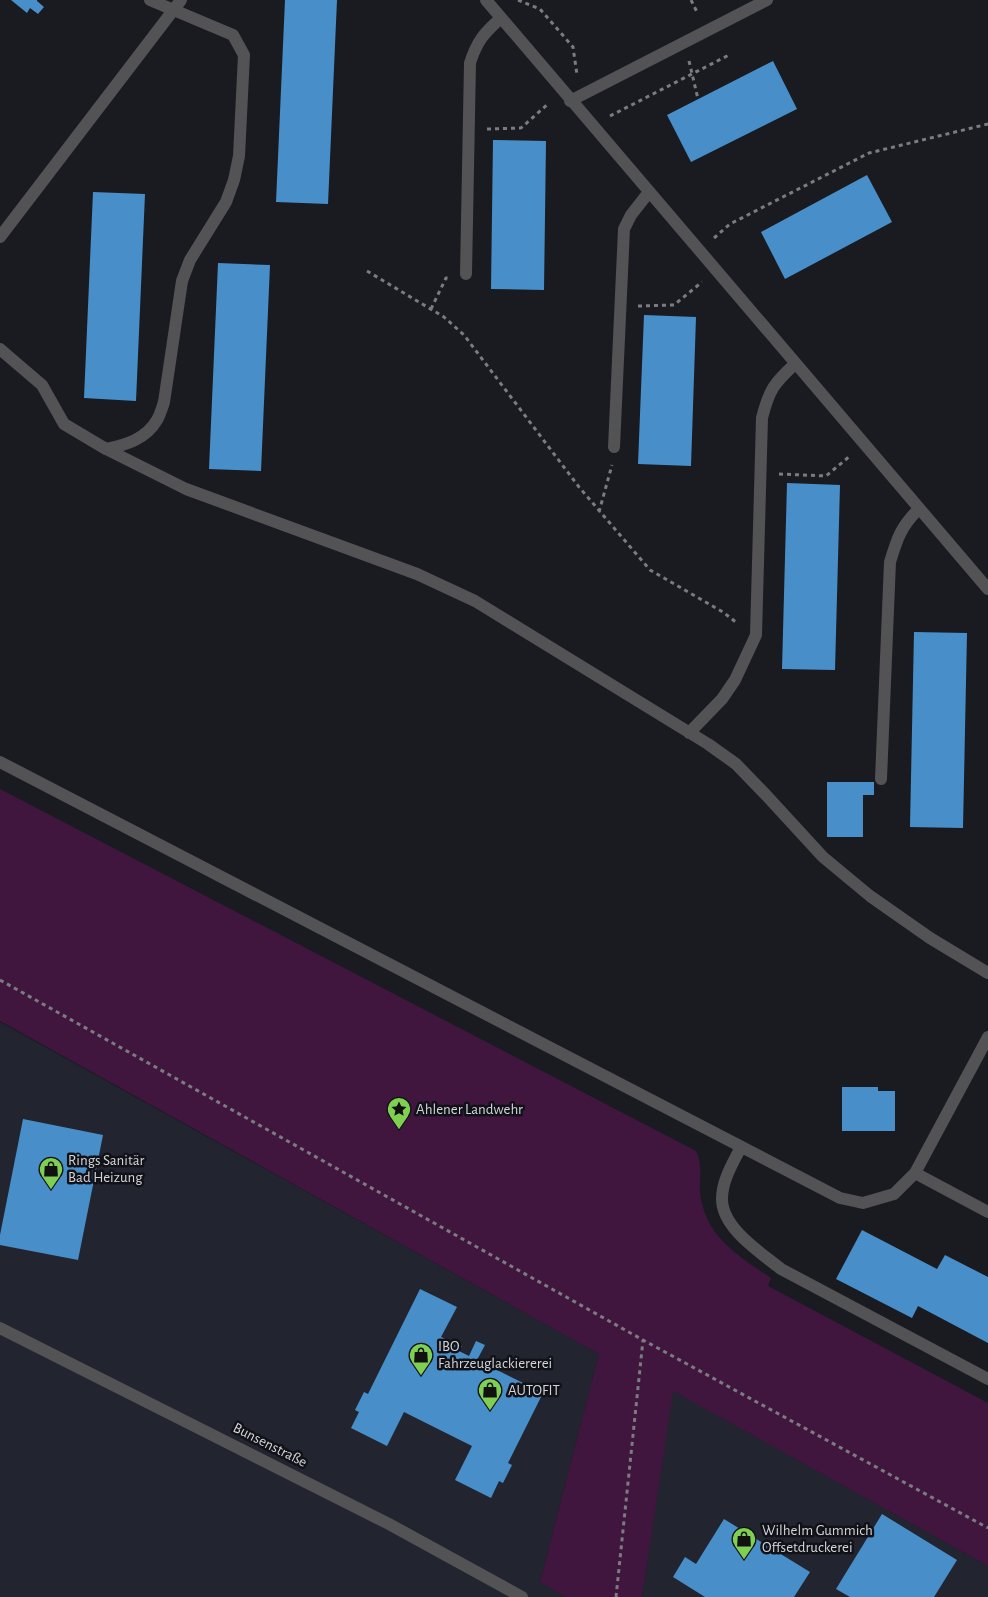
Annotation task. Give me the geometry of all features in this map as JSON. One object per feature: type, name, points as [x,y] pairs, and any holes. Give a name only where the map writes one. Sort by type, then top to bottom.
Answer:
[{"type":"street","points":[[106,450],[134,441],[146,433],[157,420],[164,402],[182,281],[190,260],[226,202],[234,180],[239,156],[244,55],[233,35],[178,5],[150,0]]},
{"type":"street","points":[[486,0],[571,95],[592,126],[988,589]]},
{"type":"street","points":[[571,95],[767,0]]},
{"type":"street","points":[[0,237],[178,5]]},
{"type":"street","points":[[466,274],[470,63],[475,47],[487,30],[501,18]]},
{"type":"street","points":[[614,447],[624,229],[631,215],[649,192]]},
{"type":"street","points":[[0,349],[42,385],[64,424],[106,450],[186,489],[417,574],[475,601],[708,744],[736,764],[823,857],[870,896],[930,938],[988,973]]},
{"type":"street","points":[[689,733],[722,699],[735,680],[756,635],[762,418],[768,396],[780,378],[795,364]]},
{"type":"street","points":[[881,779],[890,562],[896,541],[908,520],[919,509]]},
{"type":"street","points":[[0,762],[840,1198],[863,1204],[894,1194],[915,1173],[988,1037]]},
{"type":"street","points":[[741,1148],[728,1174],[722,1199],[729,1222],[752,1246],[781,1269],[988,1379]]},
{"type":"street","points":[[915,1173],[988,1212]]},
{"type":"street","name":"Bunsenstraße","points":[[0,1328],[389,1524],[522,1597]]},
{"type":"path","points":[[469,129],[521,128],[571,95],[573,47],[540,9],[518,0]]},
{"type":"path","points":[[685,41],[698,99]]},
{"type":"path","points":[[592,126],[730,55]]},
{"type":"path","points":[[699,252],[730,224],[869,153],[988,124]]},
{"type":"path","points":[[367,271],[444,317],[464,335],[599,512],[650,570],[732,618],[754,641]]},
{"type":"path","points":[[620,307],[674,304],[716,271]]},
{"type":"path","points":[[431,309],[446,278],[466,274]]},
{"type":"path","points":[[760,474],[826,476],[864,445]]},
{"type":"path","points":[[599,512],[613,462],[614,447]]},
{"type":"path","points":[[0,980],[643,1340],[988,1528]]},
{"type":"path","points":[[616,1597],[643,1340]]},
{"type":"shaded area","points":[[0,789],[696,1151],[700,1166],[700,1193],[703,1208],[709,1221],[716,1233],[735,1253],[771,1278],[768,1286],[988,1403],[988,1566],[673,1391],[642,1597],[565,1597],[540,1582],[599,1354],[0,1021]]},
{"type":"shaded area","points":[[0,1022],[599,1354],[540,1582],[565,1597],[0,1597]]},
{"type":"shaded area","points":[[672,1390],[988,1566],[988,1597],[642,1597]]},
{"type":"building","points":[[11,0],[37,0],[44,7],[38,14],[30,8],[27,13]]},
{"type":"building","points":[[285,0],[337,0],[328,204],[276,202]]},
{"type":"building","points":[[773,61],[797,109],[691,162],[667,115]]},
{"type":"building","points":[[493,140],[546,141],[544,290],[491,289]]},
{"type":"building","points":[[867,175],[892,222],[785,279],[761,232]]},
{"type":"building","points":[[93,192],[145,194],[136,401],[84,398]]},
{"type":"building","points":[[218,263],[270,265],[261,471],[209,469]]},
{"type":"building","points":[[644,315],[696,317],[691,466],[638,464]]},
{"type":"building","points":[[787,483],[840,485],[835,670],[782,669]]},
{"type":"building","points":[[914,632],[967,633],[963,828],[910,827]]},
{"type":"building","points":[[827,782],[874,782],[874,795],[863,795],[863,837],[827,837]]},
{"type":"building","points":[[842,1087],[878,1087],[878,1091],[895,1091],[895,1131],[842,1131]]},
{"type":"building","name":"Rings Sanitär Bad Heizung","points":[[23,1119],[103,1135],[78,1260],[0,1245],[0,1235]]},
{"type":"building","points":[[862,1230],[937,1269],[945,1255],[988,1277],[988,1343],[918,1306],[912,1318],[836,1279]]},
{"type":"building","points":[[420,1289],[457,1307],[441,1337],[462,1346],[459,1351],[469,1356],[476,1341],[485,1345],[477,1360],[543,1393],[508,1463],[512,1465],[503,1483],[499,1481],[491,1498],[455,1480],[472,1446],[404,1412],[387,1446],[351,1428],[359,1412],[355,1410],[364,1392],[368,1394]]},
{"type":"building","points":[[882,1514],[957,1560],[934,1597],[850,1597],[836,1589]]},
{"type":"building","name":"Wilhelm Gummich Offsetdruckerei","points":[[724,1519],[810,1572],[794,1597],[705,1597],[673,1577],[685,1557],[696,1564]]},
{"type":"place","name":"Ahlener Landwehr","points":[[399,1130]]},
{"type":"place","name":"Rings Sanitär Bad Heizung","points":[[51,1190]]},
{"type":"place","name":"IBO Fahrzeuglackiererei","points":[[421,1376]]},
{"type":"place","name":"AUTOFIT","points":[[490,1411]]},
{"type":"place","name":"Wilhelm Gummich Offsetdruckerei","points":[[744,1560]]}]
